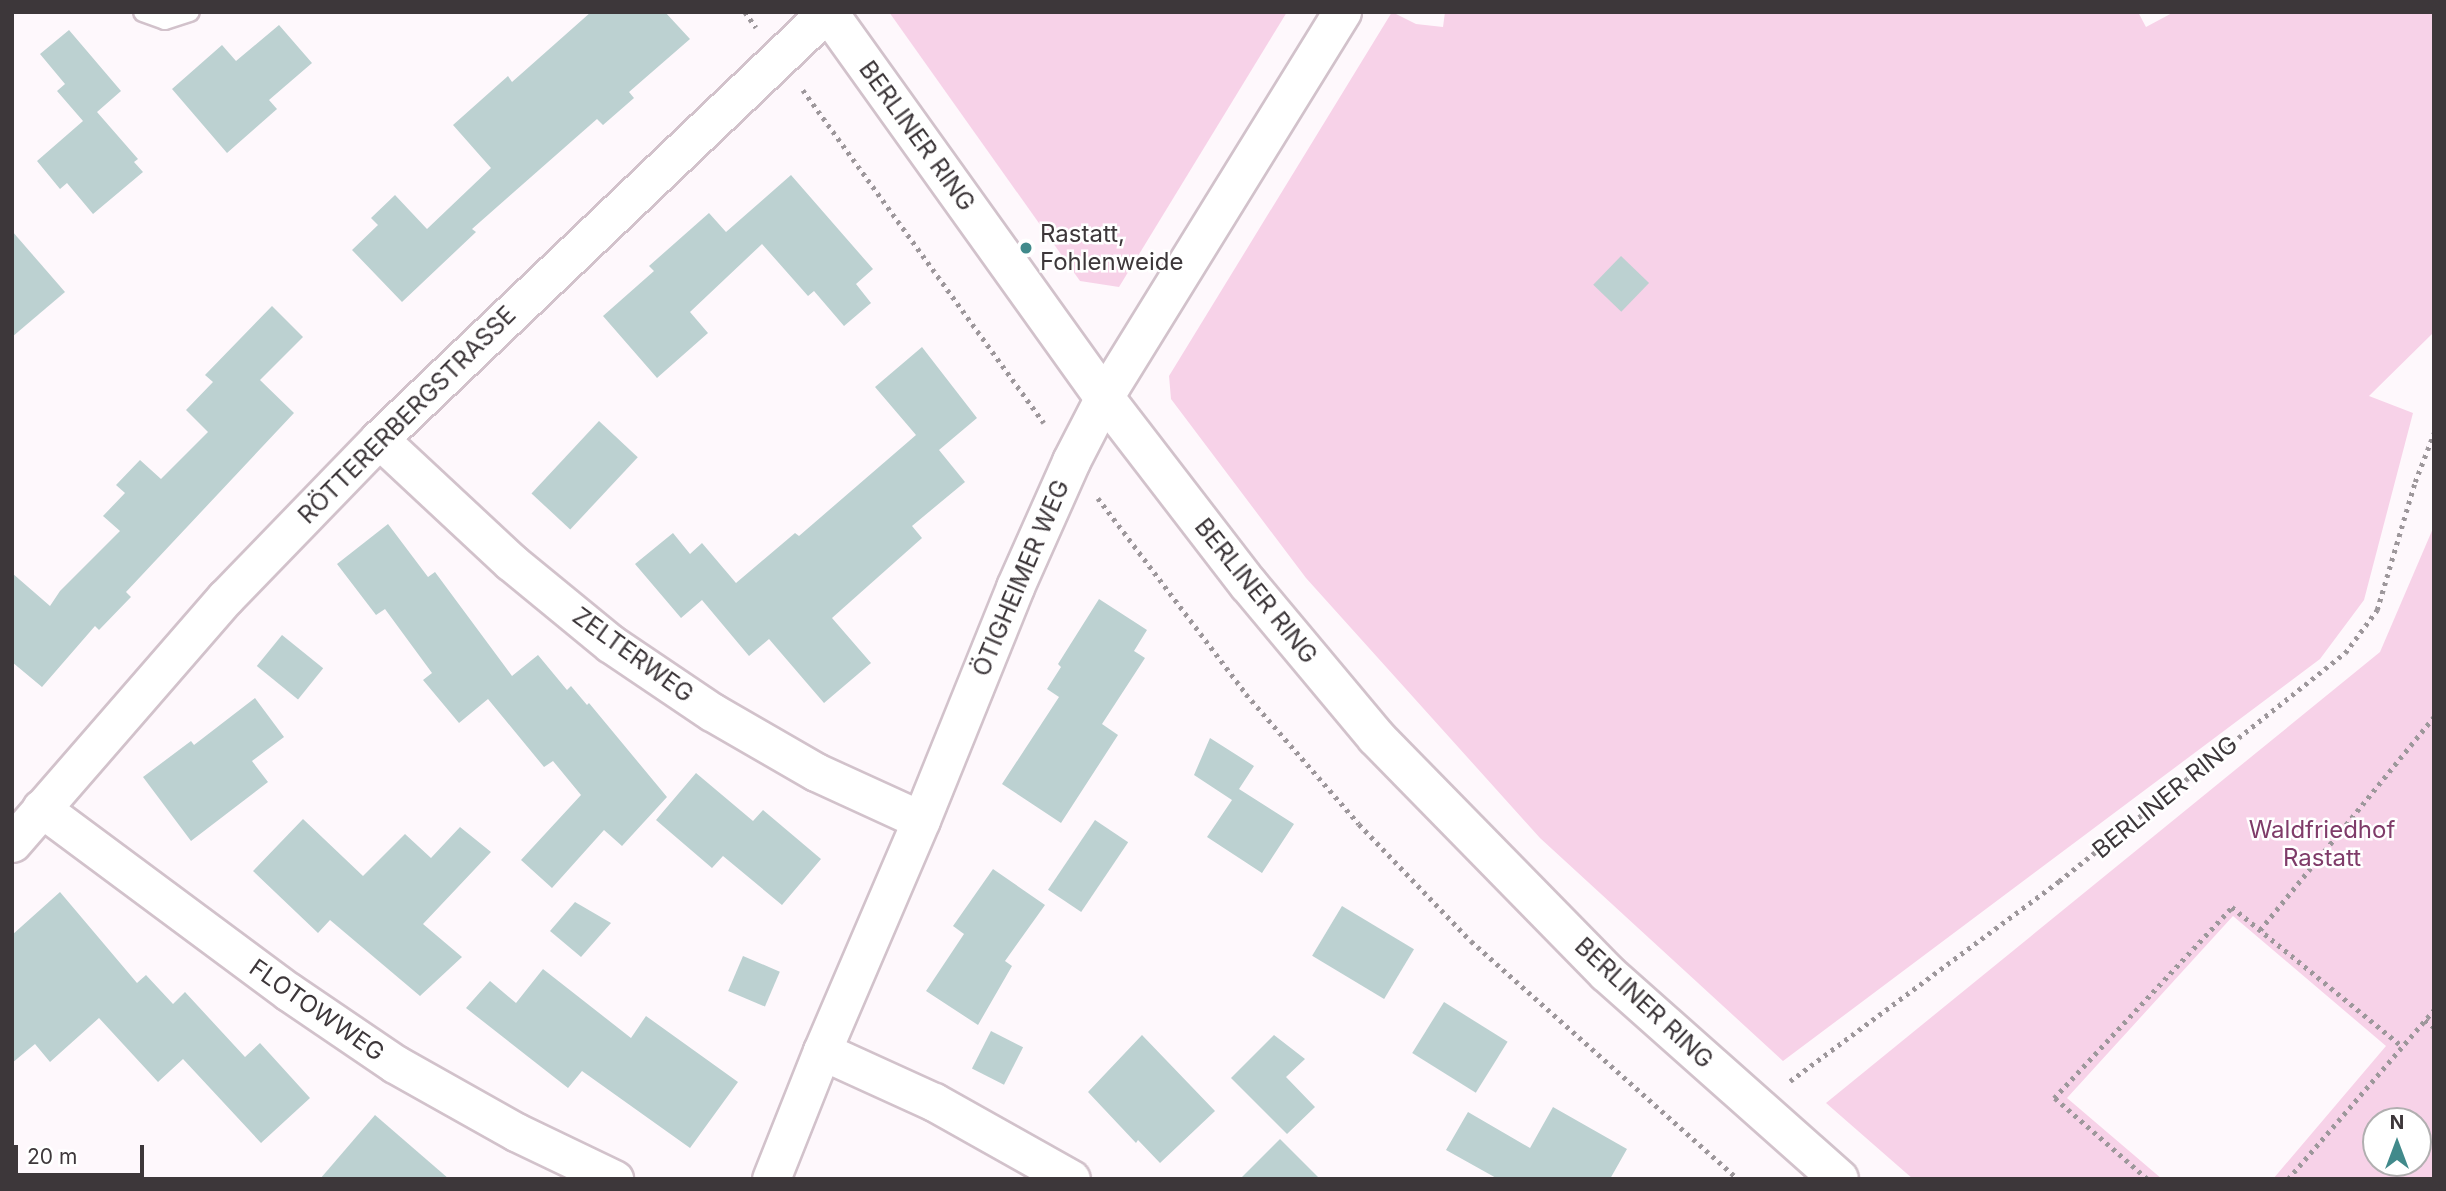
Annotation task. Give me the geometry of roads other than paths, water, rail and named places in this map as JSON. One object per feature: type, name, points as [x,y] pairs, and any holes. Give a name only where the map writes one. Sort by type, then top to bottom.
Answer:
[{"type":"street","name":"RÖTTERERBERGSTRASSE","points":[[12,843],[226,597],[379,439],[828,12]]},
{"type":"street","name":"BERLINER RING","points":[[828,12],[1104,397],[1249,586],[1376,737],[1607,973],[1839,1179]]},
{"type":"street","name":"ÖTIGHEIMER WEG","points":[[771,1179],[822,1051],[922,820],[1014,587],[1071,461],[1104,397],[1342,12]]},
{"type":"street","name":"ZELTERWEG","points":[[379,439],[511,562],[611,644],[712,712],[816,772],[922,820]]},
{"type":"street","name":"FLOTOWWEG","points":[[41,808],[289,992],[395,1064],[516,1132],[614,1179]]},
{"type":"street","points":[[822,1051],[934,1102],[1071,1179]]},
{"type":"lane","points":[[144,12],[164,20],[190,12]]},
{"type":"place","name":"Rastatt, Fohlenweide","points":[[1026,248]]},
{"type":"park label","name":"Waldfriedhof Rastatt","points":[[2322,844]]}]
